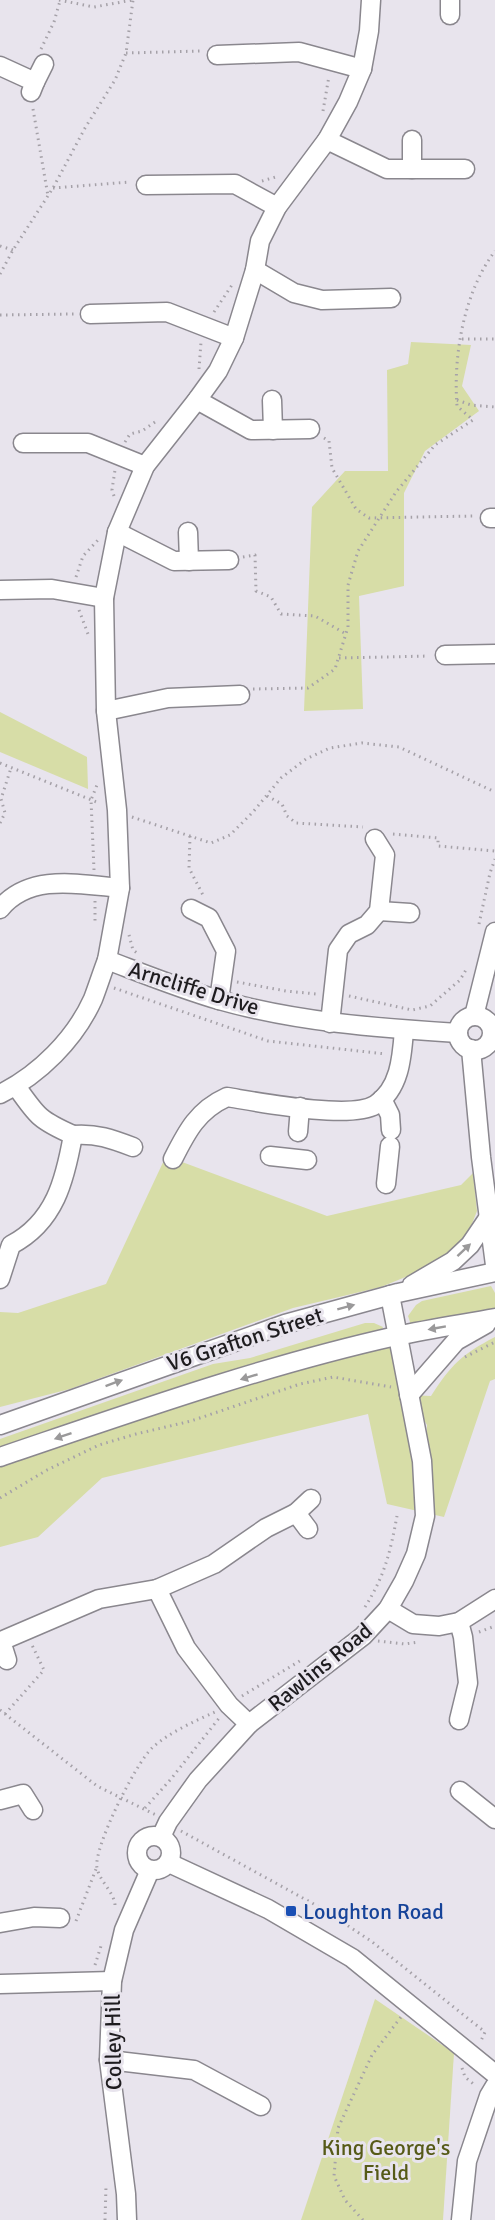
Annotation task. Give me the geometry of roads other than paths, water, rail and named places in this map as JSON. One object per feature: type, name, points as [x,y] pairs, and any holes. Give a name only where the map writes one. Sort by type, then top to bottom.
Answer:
[{"type":"street","name":"Arncliffe Drive","points":[[371,0],[369,31],[362,69],[348,102],[327,140],[277,207],[260,241],[255,270],[234,338],[218,371],[145,466],[117,532],[104,598],[106,711],[125,813],[120,888],[107,960],[162,982],[219,1000],[282,1015],[330,1023],[458,1033]]},
{"type":"street","points":[[217,55],[299,52],[362,69]]},
{"type":"street","points":[[0,66],[33,87],[44,64]]},
{"type":"street","points":[[327,140],[387,169],[465,169]]},
{"type":"street","points":[[412,140],[412,169]]},
{"type":"street","points":[[146,185],[235,184],[277,207]]},
{"type":"street","points":[[255,270],[294,293],[322,300],[391,298]]},
{"type":"street","points":[[90,314],[167,312],[234,338]]},
{"type":"street","points":[[197,400],[251,430],[310,429]]},
{"type":"street","points":[[272,400],[273,430]]},
{"type":"street","points":[[23,443],[88,443],[145,466]]},
{"type":"street","points":[[117,532],[174,561],[229,560]]},
{"type":"street","points":[[188,532],[189,561]]},
{"type":"street","points":[[0,590],[52,589],[104,598]]},
{"type":"street","points":[[445,655],[495,654]]},
{"type":"street","points":[[106,711],[168,698],[240,695]]},
{"type":"street","points":[[330,1023],[338,950],[349,934],[367,925],[379,911],[385,834]]},
{"type":"street","points":[[3,900],[32,887],[51,882],[120,888]]},
{"type":"street","points":[[190,909],[209,918],[226,951],[219,1000]]},
{"type":"street","points":[[379,911],[410,913]]},
{"type":"street","points":[[474,1016],[487,928]]},
{"type":"street","points":[[107,960],[92,1000],[73,1033],[50,1059],[8,1090],[45,1123],[73,1135],[90,1133],[106,1136],[133,1147]]},
{"type":"street","points":[[474,1016],[485,1019],[493,1036],[481,1049],[471,1049],[461,1043],[458,1033],[465,1019],[474,1016]]},
{"type":"street","points":[[173,1159],[194,1122],[211,1104],[227,1097],[335,1112],[373,1106],[388,1094],[398,1076],[404,1030]]},
{"type":"street","points":[[471,1049],[481,1157],[492,1221],[495,1265]]},
{"type":"street","points":[[382,1099],[390,1115],[391,1138],[386,1184]]},
{"type":"street","points":[[270,1155],[299,1148],[300,1107]]},
{"type":"street","points":[[0,1279],[11,1245],[23,1239],[50,1211],[66,1173],[73,1135]]},
{"type":"street","points":[[394,1294],[453,1260],[492,1221]]},
{"type":"street","name":"V6 Grafton Street","points":[[0,1425],[285,1323],[394,1294],[495,1272]]},
{"type":"street","name":"Rawlins Road","points":[[161,1837],[168,1822],[198,1780],[249,1725],[363,1636],[388,1609],[416,1554],[425,1516],[423,1461],[397,1336],[394,1294]]},
{"type":"street","points":[[409,1395],[456,1341],[495,1318]]},
{"type":"street","name":"V6 Grafton Street","points":[[0,1457],[124,1415],[309,1358],[397,1336],[495,1318]]},
{"type":"street","points":[[7,1660],[0,1641],[99,1599],[157,1589],[214,1564],[266,1528],[296,1513],[311,1499]]},
{"type":"street","points":[[296,1513],[308,1529]]},
{"type":"street","points":[[157,1589],[186,1648],[229,1705],[249,1725]]},
{"type":"street","points":[[388,1609],[413,1624],[439,1626],[459,1622],[495,1599]]},
{"type":"street","points":[[459,1622],[468,1683],[459,1720]]},
{"type":"street","points":[[460,1791],[495,1819]]},
{"type":"street","points":[[0,1800],[23,1794],[33,1810]]},
{"type":"street","points":[[150,1836],[161,1837],[170,1845],[172,1851],[169,1863],[161,1870],[150,1870],[140,1864],[138,1848],[140,1843],[150,1836]]},
{"type":"street","points":[[169,1863],[268,1909],[352,1958],[494,2075],[467,2161],[461,2220]]},
{"type":"street","name":"Colley Hill","points":[[127,2220],[126,2194],[109,2060],[112,1981],[124,1930],[150,1870]]},
{"type":"street","points":[[0,1923],[34,1917],[60,1918]]},
{"type":"street","points":[[0,1984],[112,1981]]},
{"type":"street","points":[[109,2060],[194,2070],[261,2106]]},
{"type":"place","name":"Loughton Road","points":[[291,1911]]},
{"type":"park label","name":"King George's Field","points":[[386,2160]]}]
